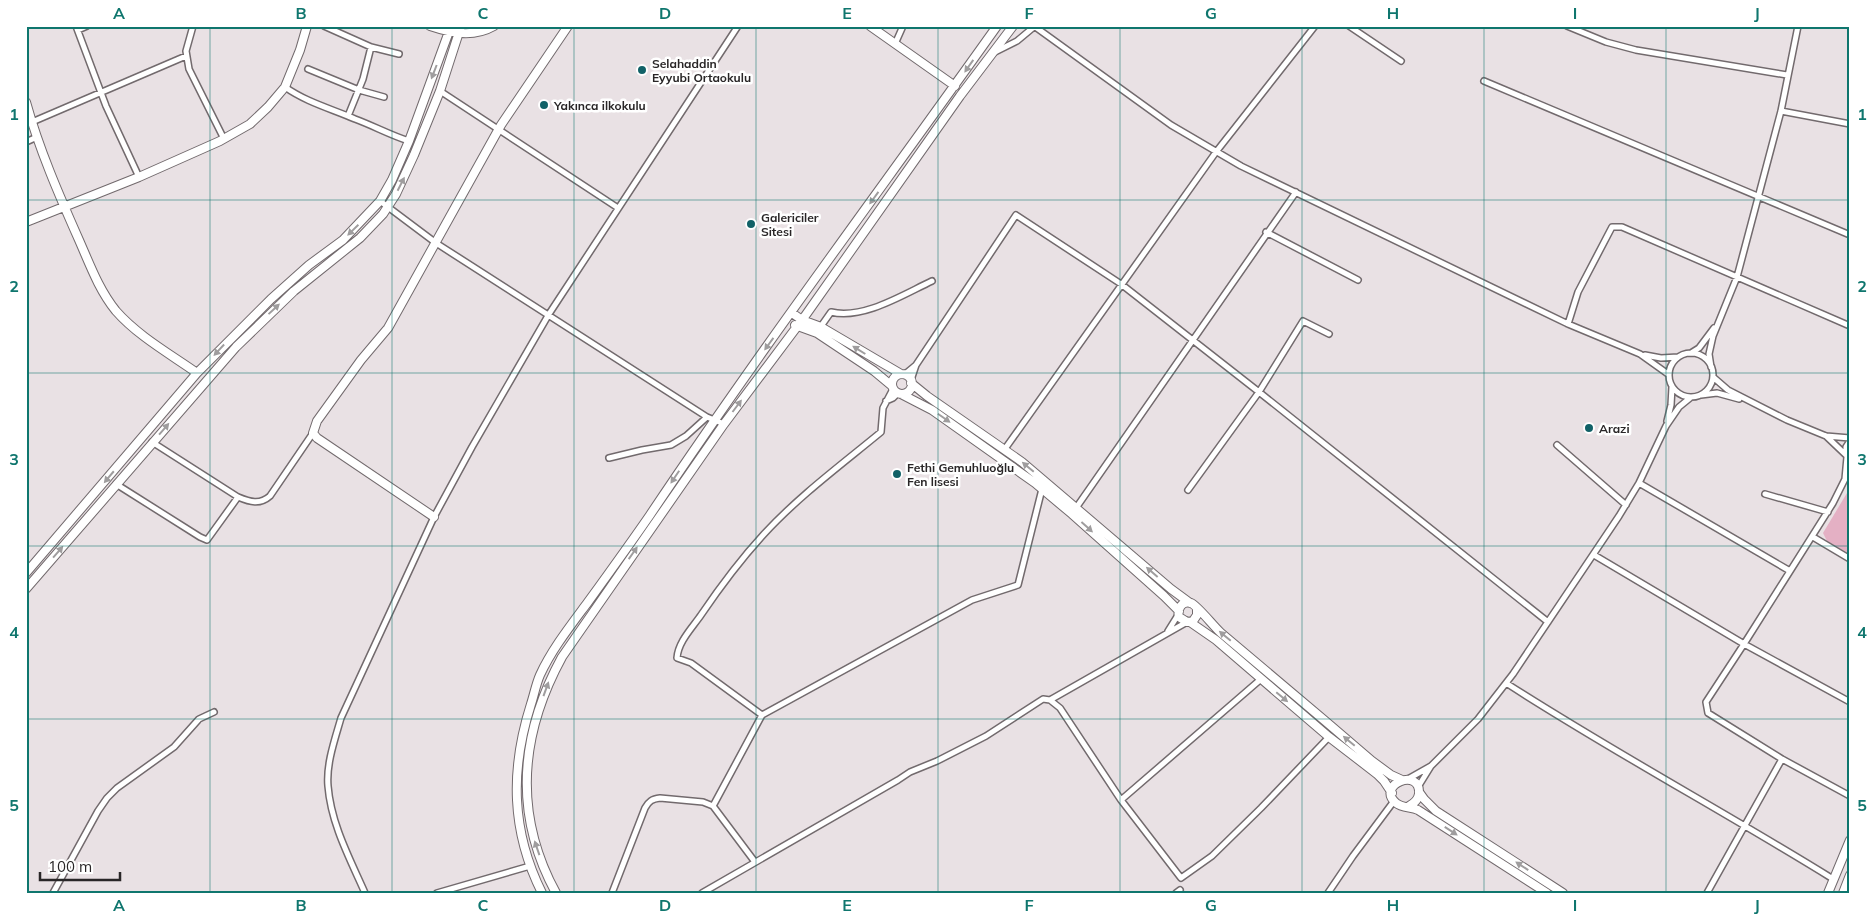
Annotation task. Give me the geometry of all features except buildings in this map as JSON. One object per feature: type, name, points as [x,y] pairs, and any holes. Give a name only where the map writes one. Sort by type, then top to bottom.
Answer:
[{"type":"main road","points":[[26,222],[139,176],[224,138],[250,124],[268,108],[285,87],[300,50],[307,26]]},
{"type":"main road","points":[[430,26],[460,30],[473,34],[494,26]]},
{"type":"main road","points":[[434,517],[313,433],[322,413],[361,360],[388,328],[499,130],[568,26]]},
{"type":"main road","points":[[870,26],[954,86]]},
{"type":"main road","points":[[542,893],[530,866],[518,818],[518,767],[523,728],[540,675],[568,629],[643,525],[711,418],[789,317],[997,26]]},
{"type":"main road","points":[[556,893],[546,874],[534,841],[528,809],[528,756],[534,723],[548,683],[562,656],[724,424],[800,323],[960,96],[1013,26]]},
{"type":"main road","points":[[28,568],[197,373],[271,299],[309,265],[343,240],[380,201],[392,180],[409,141],[450,29]]},
{"type":"main road","points":[[26,589],[152,442],[242,341],[294,291],[360,238],[383,214],[406,173],[440,91],[460,30]]},
{"type":"main road","points":[[26,102],[37,137],[64,206],[100,288],[118,312],[147,338],[197,373]]},
{"type":"main road","points":[[789,317],[819,330],[902,374],[927,396],[1022,462],[1190,603],[1218,630],[1372,761],[1391,775],[1415,784],[1424,799],[1436,811],[1563,893]]},
{"type":"main road","points":[[819,330],[896,390],[932,410],[1042,489],[1123,559],[1178,612],[1181,619],[1216,640],[1329,737],[1377,774],[1401,806],[1410,806],[1434,820],[1547,893]]},
{"type":"main road","points":[[896,390],[893,379],[902,374]]},
{"type":"main road","points":[[896,390],[908,392],[911,382]]},
{"type":"main road","points":[[1178,612],[1184,604],[1190,603]]},
{"type":"main road","points":[[1188,622],[1197,615],[1197,609]]},
{"type":"main road","points":[[1393,797],[1394,785],[1405,780]]},
{"type":"main road","points":[[1410,806],[1416,801],[1418,790]]},
{"type":"main road","points":[[1828,893],[1850,840]]},
{"type":"main road","points":[[1846,889],[1850,875]]},
{"type":"street","points":[[87,26],[77,28],[101,91],[139,176]]},
{"type":"street","points":[[193,26],[186,56],[189,69],[224,138]]},
{"type":"street","points":[[324,26],[371,47],[399,54]]},
{"type":"street","points":[[365,893],[334,819],[328,785],[332,750],[341,718],[434,517],[549,314],[738,26]]},
{"type":"street","points":[[895,44],[903,26]]},
{"type":"street","points":[[993,53],[1017,42],[1034,26],[1171,125],[1241,166],[1568,324],[1640,354],[1661,358],[1678,358]]},
{"type":"street","points":[[1007,446],[1120,284],[1216,152],[1315,26]]},
{"type":"street","points":[[1349,26],[1401,61]]},
{"type":"street","points":[[1567,26],[1606,42],[1636,50],[1787,75]]},
{"type":"street","points":[[1701,395],[1710,386],[1713,377],[1709,354],[1713,336],[1737,277],[1781,111],[1798,26]]},
{"type":"street","points":[[348,116],[371,47]]},
{"type":"street","points":[[32,122],[186,56]]},
{"type":"street","points":[[308,69],[358,90],[384,97]]},
{"type":"street","points":[[1484,81],[1850,235]]},
{"type":"street","points":[[285,87],[297,95],[390,135],[409,141]]},
{"type":"street","points":[[440,91],[618,208]]},
{"type":"street","points":[[1781,111],[1850,124]]},
{"type":"street","points":[[26,142],[37,137]]},
{"type":"street","points":[[1076,508],[1266,232],[1296,192]]},
{"type":"street","points":[[380,201],[436,243],[711,418],[724,424]]},
{"type":"street","points":[[911,382],[916,365],[1016,215],[1120,284],[1548,622]]},
{"type":"street","points":[[1568,324],[1578,292],[1612,227],[1622,227],[1850,326]]},
{"type":"street","points":[[1266,232],[1358,280]]},
{"type":"street","points":[[819,330],[831,312],[841,315],[878,307],[932,280]]},
{"type":"street","points":[[1188,490],[1259,392],[1303,321],[1329,334]]},
{"type":"street","points":[[1666,426],[1671,405],[1672,388],[1668,374],[1672,364],[1678,358],[1699,348],[1718,322]]},
{"type":"street","points":[[1689,353],[1702,356],[1712,367]]},
{"type":"street","points":[[1640,354],[1668,374]]},
{"type":"street","points":[[902,374],[916,365]]},
{"type":"street","points":[[1713,377],[1728,390],[1750,402],[1826,436],[1850,439],[1846,447],[1848,477],[1813,537],[1706,702],[1706,708],[1711,716],[1782,759],[1850,796]]},
{"type":"street","points":[[1672,388],[1678,394],[1690,398]]},
{"type":"street","points":[[762,715],[691,663],[677,658],[682,642],[711,601],[765,533],[832,472],[881,432],[881,418],[886,401],[896,390]]},
{"type":"street","points":[[1418,790],[1431,766],[1478,719],[1506,683],[1594,555],[1626,505],[1666,426],[1679,407],[1690,398],[1716,393],[1750,402]]},
{"type":"street","points":[[609,458],[671,445],[711,418]]},
{"type":"street","points":[[152,442],[238,496],[255,502],[266,500],[313,433]]},
{"type":"street","points":[[1826,436],[1847,458]]},
{"type":"street","points":[[1557,445],[1626,505]]},
{"type":"street","points":[[1638,483],[1790,571]]},
{"type":"street","points":[[116,484],[207,540],[238,496]]},
{"type":"street","points":[[713,806],[762,715],[972,600],[1018,585],[1042,489]]},
{"type":"street","points":[[1765,494],[1828,512]]},
{"type":"street","points":[[1813,537],[1850,559]]},
{"type":"street","points":[[1594,555],[1744,644],[1850,702]]},
{"type":"street","points":[[1168,631],[1178,612]]},
{"type":"street","points":[[702,893],[910,772],[938,761],[986,736],[1038,702],[1050,700],[1168,631],[1188,622]]},
{"type":"street","points":[[1121,800],[1262,680]]},
{"type":"street","points":[[1506,683],[1556,716],[1833,879]]},
{"type":"street","points":[[1050,700],[1060,708],[1121,800],[1180,878],[1212,856],[1329,737]]},
{"type":"street","points":[[54,893],[98,811],[107,798],[117,788],[174,747],[199,719],[214,712]]},
{"type":"street","points":[[1707,893],[1782,759]]},
{"type":"street","points":[[1405,780],[1431,766]]},
{"type":"street","points":[[1328,893],[1393,797]]},
{"type":"street","points":[[612,893],[648,802],[654,798],[703,802],[713,806],[755,862]]},
{"type":"street","points":[[437,893],[530,866]]},
{"type":"shaded area","points":[[1850,488],[1850,554],[1827,541],[1823,533]]},
{"type":"place","name":"Selahaddin Eyyubi Ortaokulu","points":[[642,70]]},
{"type":"place","name":"Yakınca ilkokulu","points":[[544,105]]},
{"type":"place","name":"Galericiler Sitesi","points":[[751,224]]},
{"type":"place","name":"Arazi","points":[[1589,428]]},
{"type":"place","name":"Fethi Gemuhluoğlu Fen lisesi","points":[[897,474]]}]
